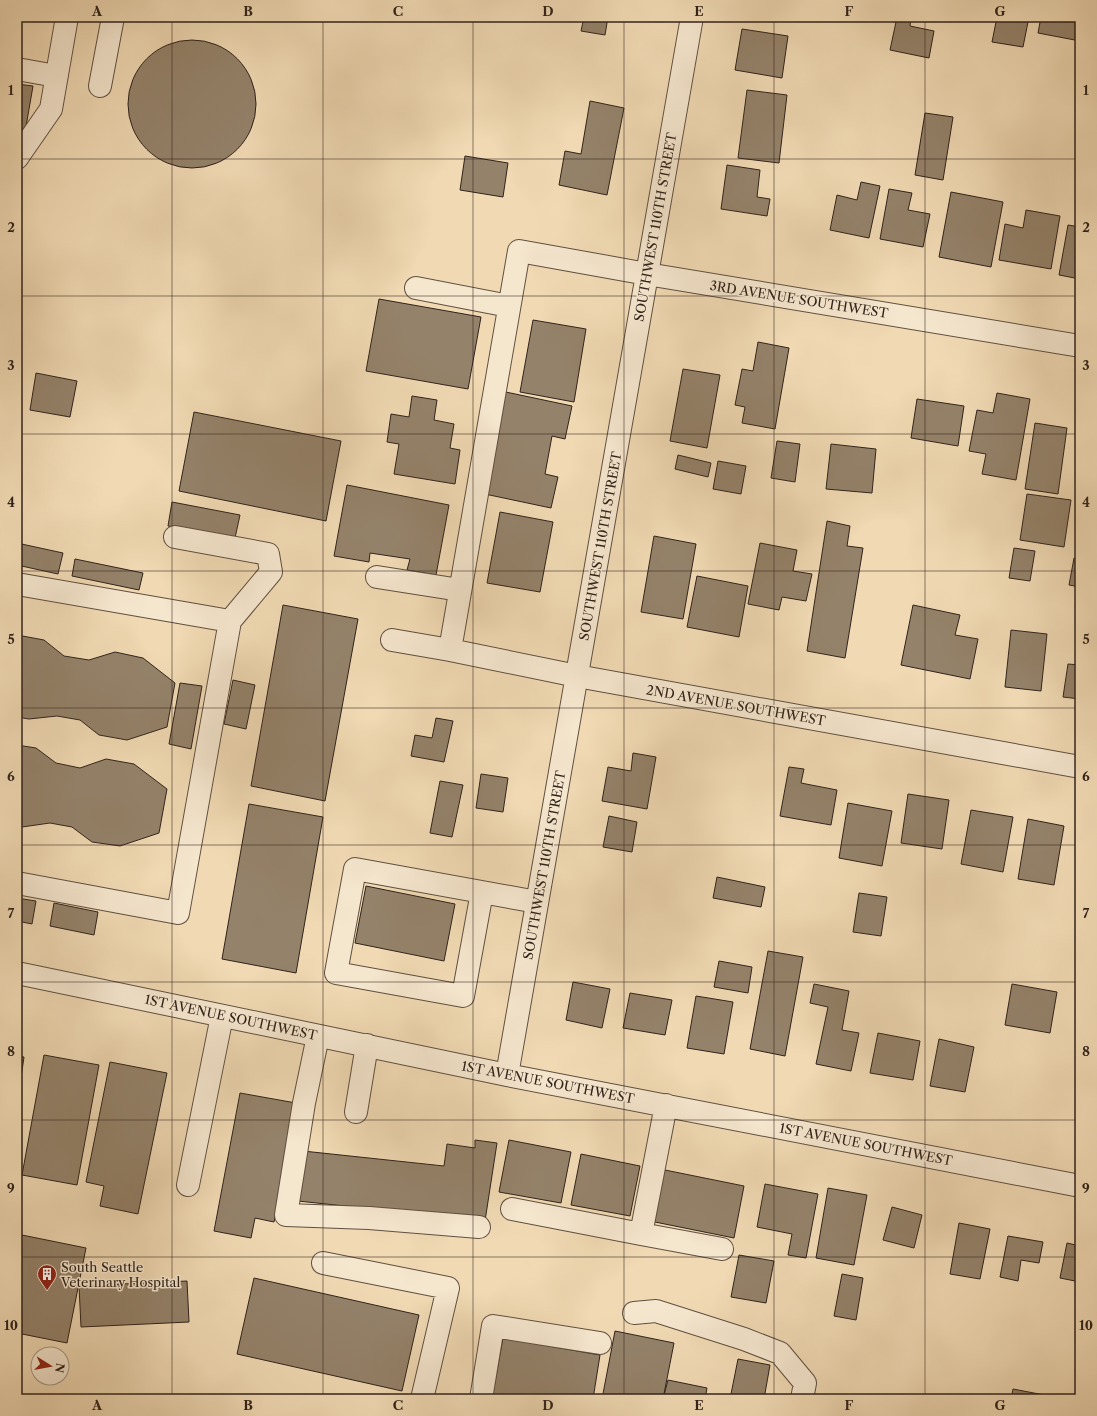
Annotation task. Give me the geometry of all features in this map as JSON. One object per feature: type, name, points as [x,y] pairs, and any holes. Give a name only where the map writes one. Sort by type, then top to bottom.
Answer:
[{"type":"street","points":[[17,158],[51,109],[66,17]]},
{"type":"street","points":[[100,86],[113,17]]},
{"type":"street","name":"SOUTHWEST 110TH STREET","points":[[507,1075],[692,17]]},
{"type":"street","points":[[17,69],[56,76]]},
{"type":"street","name":"3RD AVENUE SOUTHWEST","points":[[509,306],[519,251],[647,274],[1080,346]]},
{"type":"street","points":[[416,288],[509,306],[450,650]]},
{"type":"street","points":[[17,883],[178,913],[230,621],[271,572],[268,554],[175,537]]},
{"type":"street","points":[[377,577],[460,590]]},
{"type":"street","points":[[17,584],[230,621]]},
{"type":"street","name":"2ND AVENUE SOUTHWEST","points":[[392,640],[450,650],[577,676],[1080,767]]},
{"type":"street","points":[[482,892],[463,996],[336,973],[355,869],[482,892],[537,902]]},
{"type":"street","name":"1ST AVENUE SOUTHWEST","points":[[17,973],[507,1075],[1080,1186]]},
{"type":"street","points":[[188,1185],[222,1016]]},
{"type":"street","points":[[318,1036],[298,1141],[286,1215],[369,1218],[479,1227]]},
{"type":"street","points":[[356,1112],[367,1046]]},
{"type":"street","points":[[641,1234],[666,1105]]},
{"type":"street","points":[[512,1209],[722,1249]]},
{"type":"street","points":[[323,1263],[448,1288],[422,1399]]},
{"type":"street","points":[[634,1313],[656,1311],[744,1339],[780,1353],[805,1383],[802,1399]]},
{"type":"street","points":[[481,1399],[493,1326],[600,1343]]},
{"type":"building","points":[[584,17],[608,17],[605,35],[581,31]]},
{"type":"building","points":[[821,17],[845,17],[844,21]]},
{"type":"building","points":[[870,17],[911,17],[910,26],[934,31],[929,58],[890,50],[896,22]]},
{"type":"building","points":[[997,17],[1029,17],[1023,47],[992,42]]},
{"type":"building","points":[[1041,17],[1080,17],[1080,41],[1038,33]]},
{"type":"building","points":[[742,29],[788,36],[782,78],[735,70]]},
{"type":"building","points":[[186,40],[198,40],[216,45],[237,59],[251,80],[255,92],[255,116],[251,128],[237,149],[227,157],[211,165],[198,168],[186,168],[168,163],[147,149],[139,139],[131,123],[128,110],[128,98],[133,80],[147,59],[157,51],[173,43]]},
{"type":"building","points":[[17,84],[33,86],[23,144],[17,143]]},
{"type":"building","points":[[747,90],[787,95],[779,163],[738,158]]},
{"type":"building","points":[[590,101],[624,108],[607,195],[559,185],[565,151],[581,154]]},
{"type":"building","points":[[925,113],[953,117],[943,180],[915,175]]},
{"type":"building","points":[[465,156],[508,163],[503,197],[460,190]]},
{"type":"building","points":[[727,165],[760,170],[757,197],[770,199],[767,216],[721,209]]},
{"type":"building","points":[[861,182],[880,186],[869,238],[830,230],[837,195],[857,200]]},
{"type":"building","points":[[889,189],[912,193],[908,210],[930,214],[923,247],[880,239]]},
{"type":"building","points":[[951,192],[1003,202],[991,267],[939,257]]},
{"type":"building","points":[[1026,210],[1060,216],[1051,269],[999,260],[1005,224],[1023,228]]},
{"type":"building","points":[[1068,225],[1080,227],[1080,279],[1059,275]]},
{"type":"building","points":[[379,299],[481,317],[468,389],[366,371]]},
{"type":"building","points":[[533,320],[586,329],[574,402],[520,392]]},
{"type":"building","points":[[758,342],[789,348],[775,429],[742,423],[745,407],[735,405],[742,369],[753,371]]},
{"type":"building","points":[[683,369],[720,375],[707,448],[670,441]]},
{"type":"building","points":[[36,373],[77,381],[70,417],[30,410]]},
{"type":"building","points":[[501,391],[572,406],[565,439],[552,436],[545,474],[558,477],[551,508],[480,493]]},
{"type":"building","points":[[997,393],[1030,399],[1016,480],[982,474],[986,454],[969,451],[977,410],[993,413]]},
{"type":"building","points":[[412,396],[437,400],[434,420],[454,424],[450,448],[460,450],[455,484],[394,474],[399,444],[387,442],[391,414],[409,417]]},
{"type":"building","points":[[917,399],[964,406],[958,446],[911,438]]},
{"type":"building","points":[[194,412],[341,441],[326,521],[179,491]]},
{"type":"building","points":[[1035,423],[1067,428],[1058,494],[1025,489]]},
{"type":"building","points":[[777,441],[800,444],[795,482],[771,478]]},
{"type":"building","points":[[831,444],[876,449],[872,493],[826,489]]},
{"type":"building","points":[[678,455],[711,463],[708,477],[675,469]]},
{"type":"building","points":[[718,461],[746,466],[741,494],[713,489]]},
{"type":"building","points":[[347,485],[449,505],[436,575],[407,570],[410,559],[370,553],[369,562],[334,556]]},
{"type":"building","points":[[1027,494],[1071,500],[1064,547],[1020,540]]},
{"type":"building","points":[[172,502],[240,515],[235,538],[168,526]]},
{"type":"building","points":[[500,512],[553,522],[540,592],[487,583]]},
{"type":"building","points":[[827,521],[850,526],[847,546],[863,548],[845,658],[807,651]]},
{"type":"building","points":[[654,536],[696,544],[683,619],[641,612]]},
{"type":"building","points":[[17,543],[63,553],[58,574],[17,565]]},
{"type":"building","points":[[760,543],[797,550],[793,571],[812,574],[806,601],[782,597],[779,610],[748,604]]},
{"type":"building","points":[[1014,548],[1035,551],[1030,581],[1009,578]]},
{"type":"building","points":[[1074,558],[1080,559],[1080,587],[1069,585]]},
{"type":"building","points":[[75,559],[143,573],[139,590],[72,576]]},
{"type":"building","points":[[697,576],[748,586],[739,637],[687,627]]},
{"type":"building","points":[[283,605],[358,619],[325,801],[251,786]]},
{"type":"building","points":[[913,605],[960,615],[955,635],[978,639],[970,679],[901,665]]},
{"type":"building","points":[[1011,630],[1047,634],[1041,691],[1005,687]]},
{"type":"building","points":[[17,635],[44,640],[64,656],[89,660],[115,652],[143,658],[175,683],[167,727],[127,740],[99,735],[80,720],[57,716],[29,719],[17,717]]},
{"type":"building","points":[[1068,664],[1080,665],[1080,699],[1063,697]]},
{"type":"building","points":[[233,680],[255,685],[246,729],[224,724]]},
{"type":"building","points":[[180,683],[202,686],[191,749],[169,744]]},
{"type":"building","points":[[436,718],[453,721],[444,762],[411,756],[415,735],[432,738]]},
{"type":"building","points":[[17,745],[36,748],[56,763],[80,768],[106,759],[134,764],[167,789],[159,833],[120,846],[92,842],[72,827],[50,823],[22,827],[17,826]]},
{"type":"building","points":[[633,753],[656,757],[647,809],[602,801],[608,767],[631,771]]},
{"type":"building","points":[[789,767],[804,769],[801,783],[837,790],[831,825],[780,816]]},
{"type":"building","points":[[481,774],[508,778],[503,812],[476,808]]},
{"type":"building","points":[[440,781],[463,785],[452,837],[430,833]]},
{"type":"building","points":[[908,794],[949,800],[942,849],[901,843]]},
{"type":"building","points":[[848,803],[892,811],[882,866],[839,858]]},
{"type":"building","points":[[249,804],[323,817],[296,973],[222,959]]},
{"type":"building","points":[[971,810],[1013,817],[1003,872],[961,864]]},
{"type":"building","points":[[609,816],[637,822],[632,852],[603,847]]},
{"type":"building","points":[[1028,819],[1064,826],[1054,885],[1018,879]]},
{"type":"building","points":[[717,877],[765,887],[761,907],[713,898]]},
{"type":"building","points":[[366,886],[455,904],[444,961],[355,943]]},
{"type":"building","points":[[859,893],[887,897],[881,936],[853,932]]},
{"type":"building","points":[[17,898],[36,901],[32,924],[17,921]]},
{"type":"building","points":[[54,903],[98,912],[94,935],[50,926]]},
{"type":"building","points":[[768,951],[803,957],[785,1056],[750,1049]]},
{"type":"building","points":[[719,961],[752,967],[748,993],[714,987]]},
{"type":"building","points":[[573,982],[610,989],[602,1028],[566,1020]]},
{"type":"building","points":[[814,984],[849,991],[842,1030],[859,1033],[851,1071],[816,1064],[828,1007],[810,1003]]},
{"type":"building","points":[[1012,984],[1057,992],[1050,1033],[1005,1025]]},
{"type":"building","points":[[630,993],[672,1000],[665,1035],[623,1028]]},
{"type":"building","points":[[696,996],[733,1002],[724,1054],[687,1048]]},
{"type":"building","points":[[878,1033],[920,1041],[913,1080],[870,1073]]},
{"type":"building","points":[[939,1039],[974,1047],[965,1092],[930,1086]]},
{"type":"building","points":[[44,1055],[99,1065],[77,1185],[22,1175]]},
{"type":"building","points":[[17,1056],[24,1057],[20,1085],[17,1085]]},
{"type":"building","points":[[110,1062],[167,1073],[138,1214],[100,1206],[104,1186],[86,1182]]},
{"type":"building","points":[[240,1093],[296,1103],[274,1222],[255,1218],[251,1238],[214,1231]]},
{"type":"building","points":[[475,1140],[497,1143],[485,1221],[298,1201],[303,1151],[444,1166],[447,1144],[475,1148]]},
{"type":"building","points":[[509,1140],[571,1152],[561,1203],[499,1192]]},
{"type":"building","points":[[581,1154],[640,1166],[630,1216],[571,1205]]},
{"type":"building","points":[[660,1169],[744,1186],[734,1238],[650,1221]]},
{"type":"building","points":[[765,1184],[818,1194],[806,1258],[788,1255],[792,1234],[757,1227]]},
{"type":"building","points":[[828,1188],[867,1195],[854,1265],[816,1258]]},
{"type":"building","points":[[892,1207],[922,1215],[914,1248],[883,1240]]},
{"type":"building","points":[[959,1223],[990,1229],[980,1279],[950,1274]]},
{"type":"building","name":"South Seattle Veterinary Hospital","points":[[17,1234],[86,1248],[67,1343],[17,1333]]},
{"type":"building","points":[[1008,1236],[1043,1242],[1039,1263],[1021,1260],[1018,1281],[1000,1277]]},
{"type":"building","points":[[1067,1243],[1080,1246],[1080,1282],[1060,1278]]},
{"type":"building","points":[[739,1255],[774,1261],[766,1303],[731,1297]]},
{"type":"building","points":[[842,1274],[863,1278],[856,1320],[834,1316]]},
{"type":"building","points":[[254,1278],[419,1315],[402,1391],[237,1354]]},
{"type":"building","points":[[187,1281],[189,1322],[81,1327],[79,1286]]},
{"type":"building","points":[[615,1331],[674,1343],[663,1399],[602,1399]]},
{"type":"building","points":[[503,1338],[600,1355],[593,1399],[492,1399]]},
{"type":"building","points":[[738,1359],[770,1365],[764,1399],[730,1399]]},
{"type":"building","points":[[668,1380],[707,1388],[705,1399],[663,1399]]},
{"type":"building","points":[[1013,1389],[1065,1399],[1011,1399]]},
{"type":"place","name":"South Seattle Veterinary Hospital","points":[[47,1291]]}]
